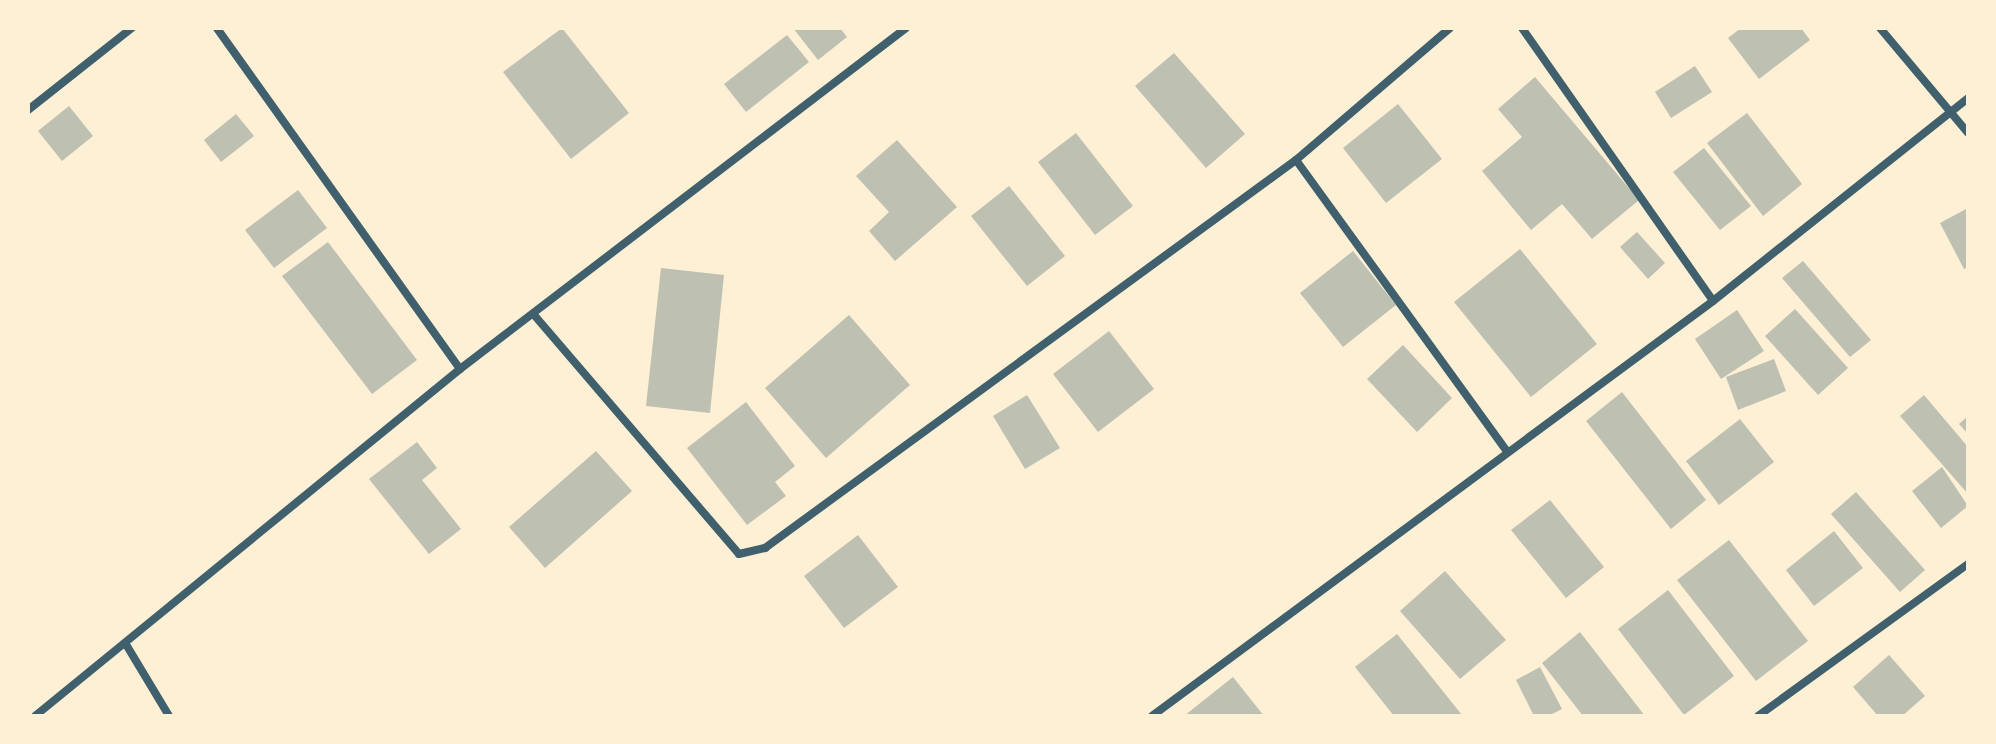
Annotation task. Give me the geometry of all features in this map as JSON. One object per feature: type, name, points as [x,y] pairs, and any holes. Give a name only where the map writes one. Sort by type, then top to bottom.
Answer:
[{"type":"street","points":[[28,110],[132,28]]},
{"type":"street","points":[[217,28],[460,369]]},
{"type":"street","points":[[35,716],[127,646],[460,369],[535,316],[906,28]]},
{"type":"street","points":[[535,316],[739,554],[765,548],[1296,160],[1450,28]]},
{"type":"street","points":[[1522,28],[1713,301]]},
{"type":"street","points":[[1880,28],[1968,133]]},
{"type":"street","points":[[1152,716],[1505,449],[1713,301],[1968,98]]},
{"type":"street","points":[[1296,160],[1505,449]]},
{"type":"street","points":[[1758,716],[1968,564]]},
{"type":"street","points":[[127,646],[169,716]]},
{"type":"building","points":[[562,28],[629,113],[571,159],[503,72]]},
{"type":"building","points":[[793,28],[840,28],[847,37],[818,60]]},
{"type":"building","points":[[1741,28],[1801,28],[1810,40],[1759,79],[1728,38]]},
{"type":"building","points":[[787,35],[809,62],[746,112],[724,84]]},
{"type":"building","points":[[1174,53],[1245,134],[1206,168],[1135,86]]},
{"type":"building","points":[[1695,66],[1712,92],[1671,118],[1655,92]]},
{"type":"building","points":[[1535,77],[1639,200],[1592,239],[1562,204],[1531,230],[1482,171],[1522,137],[1498,109]]},
{"type":"building","points":[[1398,104],[1442,159],[1386,203],[1343,148]]},
{"type":"building","points":[[69,106],[93,136],[62,161],[38,131]]},
{"type":"building","points":[[1747,113],[1802,184],[1763,216],[1707,143]]},
{"type":"building","points":[[236,114],[254,136],[221,162],[204,140]]},
{"type":"building","points":[[1076,133],[1133,206],[1095,235],[1038,162]]},
{"type":"building","points":[[897,140],[957,207],[895,261],[869,231],[889,212],[856,176]]},
{"type":"building","points":[[1704,148],[1751,206],[1720,230],[1673,172]]},
{"type":"building","points":[[1009,186],[1065,256],[1027,286],[971,216]]},
{"type":"building","points":[[298,190],[327,228],[274,268],[245,230]]},
{"type":"building","points":[[1968,208],[1968,267],[1964,269],[1940,223]]},
{"type":"building","points":[[1637,232],[1665,263],[1648,279],[1620,247]]},
{"type":"building","points":[[328,242],[417,360],[372,394],[282,276]]},
{"type":"building","points":[[1520,249],[1597,344],[1531,397],[1454,302]]},
{"type":"building","points":[[1353,251],[1396,305],[1343,347],[1300,293]]},
{"type":"building","points":[[1803,261],[1871,340],[1850,357],[1782,278]]},
{"type":"building","points":[[661,268],[724,275],[710,413],[646,406]]},
{"type":"building","points":[[1795,309],[1848,368],[1818,395],[1765,336]]},
{"type":"building","points":[[1737,310],[1764,351],[1721,379],[1695,339]]},
{"type":"building","points":[[849,315],[910,385],[826,458],[765,388]]},
{"type":"building","points":[[1109,331],[1154,389],[1098,432],[1053,374]]},
{"type":"building","points":[[1403,345],[1452,398],[1417,432],[1367,379]]},
{"type":"building","points":[[1774,359],[1786,391],[1738,410],[1726,377]]},
{"type":"building","points":[[1622,392],[1706,500],[1671,529],[1586,421]]},
{"type":"building","points":[[1027,395],[1060,448],[1025,469],[993,416]]},
{"type":"building","points":[[1924,395],[1968,447],[1968,494],[1900,416]]},
{"type":"building","points":[[746,402],[795,466],[775,482],[786,496],[747,525],[687,448]]},
{"type":"building","points":[[1968,416],[1968,434],[1959,424]]},
{"type":"building","points":[[1740,419],[1774,462],[1719,505],[1686,461]]},
{"type":"building","points":[[417,442],[437,468],[422,480],[461,529],[429,554],[369,479]]},
{"type":"building","points":[[596,451],[632,491],[545,568],[509,527]]},
{"type":"building","points":[[1942,467],[1968,506],[1941,528],[1912,491]]},
{"type":"building","points":[[1856,492],[1925,570],[1900,592],[1831,514]]},
{"type":"building","points":[[1550,500],[1604,567],[1566,598],[1511,530]]},
{"type":"building","points":[[1834,531],[1863,568],[1814,606],[1786,570]]},
{"type":"building","points":[[858,535],[898,587],[844,628],[804,576]]},
{"type":"building","points":[[1729,540],[1808,641],[1756,681],[1677,580]]},
{"type":"building","points":[[1445,571],[1506,640],[1460,679],[1400,611]]},
{"type":"building","points":[[1668,590],[1734,676],[1684,715],[1618,629]]},
{"type":"building","points":[[1580,632],[1645,716],[1583,716],[1542,663]]},
{"type":"building","points":[[1397,634],[1462,715],[1394,716],[1355,667]]},
{"type":"building","points":[[1889,655],[1925,696],[1902,716],[1878,716],[1853,687]]},
{"type":"building","points":[[1540,667],[1562,709],[1548,716],[1534,716],[1516,680]]},
{"type":"building","points":[[1233,677],[1264,716],[1184,716]]}]
